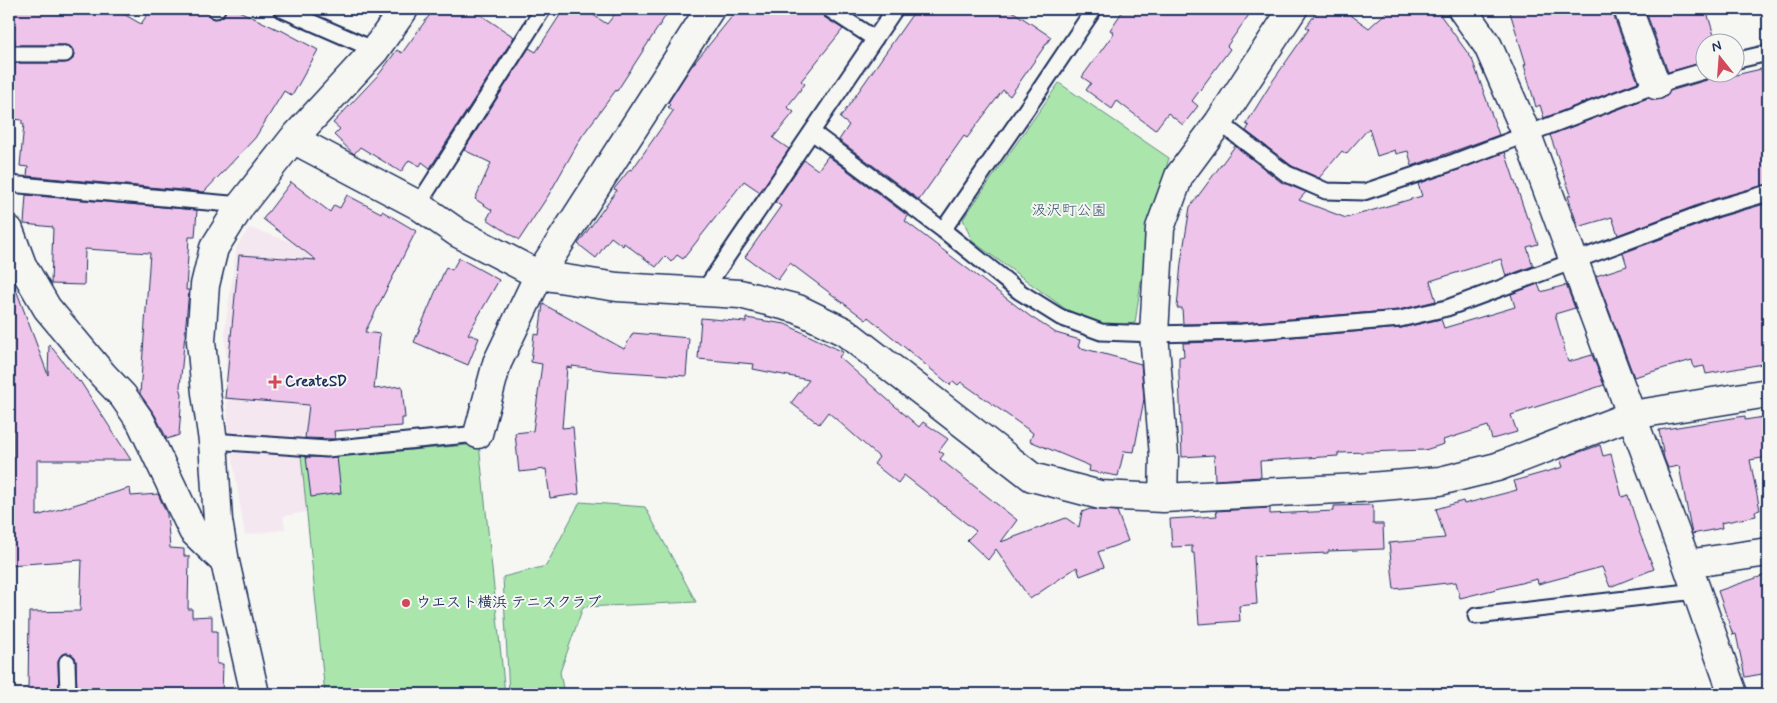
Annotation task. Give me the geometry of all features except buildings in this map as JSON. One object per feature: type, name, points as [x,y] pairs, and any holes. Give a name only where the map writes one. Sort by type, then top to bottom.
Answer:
[{"type":"street","points":[[255,694],[225,562],[218,521],[213,441],[201,342],[205,285],[214,248],[240,205],[293,140],[375,50],[404,9]]},
{"type":"street","points":[[478,434],[497,363],[539,275],[710,9]]},
{"type":"street","points":[[1163,498],[1164,456],[1154,334],[1160,228],[1179,176],[1219,122],[1293,9]]},
{"type":"street","points":[[1462,9],[1488,46],[1527,135],[1687,564],[1733,694]]},
{"type":"street","points":[[1628,9],[1656,85]]},
{"type":"street","points":[[293,140],[418,205],[458,233],[539,275],[618,287],[740,294],[798,309],[845,332],[1032,477],[1100,495],[1163,498],[1440,482],[1497,467],[1632,415],[1768,393]]},
{"type":"street","points":[[9,230],[22,265],[47,308],[123,396],[141,422],[193,531],[225,562]]},
{"type":"street","points":[[1687,564],[1768,552]]},
{"type":"lane","points":[[281,9],[375,50]]},
{"type":"lane","points":[[418,205],[543,9]]},
{"type":"lane","points":[[829,9],[875,39]]},
{"type":"lane","points":[[703,292],[896,9]]},
{"type":"lane","points":[[943,230],[1094,9]]},
{"type":"lane","points":[[1744,59],[1768,53]]},
{"type":"lane","points":[[9,54],[65,54]]},
{"type":"lane","points":[[1219,122],[1287,174],[1326,191],[1364,192],[1454,162],[1656,85],[1694,74]]},
{"type":"lane","points":[[812,132],[943,230],[1020,292],[1060,317],[1101,332],[1154,334],[1242,332],[1400,319],[1447,308],[1718,208],[1768,193]]},
{"type":"lane","points":[[9,184],[240,205]]},
{"type":"lane","points":[[213,441],[327,448],[478,434]]},
{"type":"lane","points":[[1476,616],[1696,591]]},
{"type":"lane","points":[[67,662],[68,694]]},
{"type":"shaded area","points":[[249,228],[356,263],[340,381],[335,438],[301,436],[306,512],[283,516],[285,529],[245,535],[228,431],[225,328],[237,246]]},
{"type":"green space","name":"汲沢町公園","points":[[1059,83],[1169,158],[1149,226],[1135,323],[1105,326],[1071,313],[972,241],[963,219]]},
{"type":"green space","name":"ウエスト横浜 テニスクラブ","points":[[479,444],[505,694],[325,694],[301,455],[343,456]]},
{"type":"green space","points":[[580,502],[645,507],[696,602],[583,607],[560,672],[564,694],[509,694],[503,577],[546,566]]},
{"type":"place","name":"CreateSD","points":[[275,382]]},
{"type":"place","name":"ウエスト横浜 テニスクラブ","points":[[406,603]]}]
